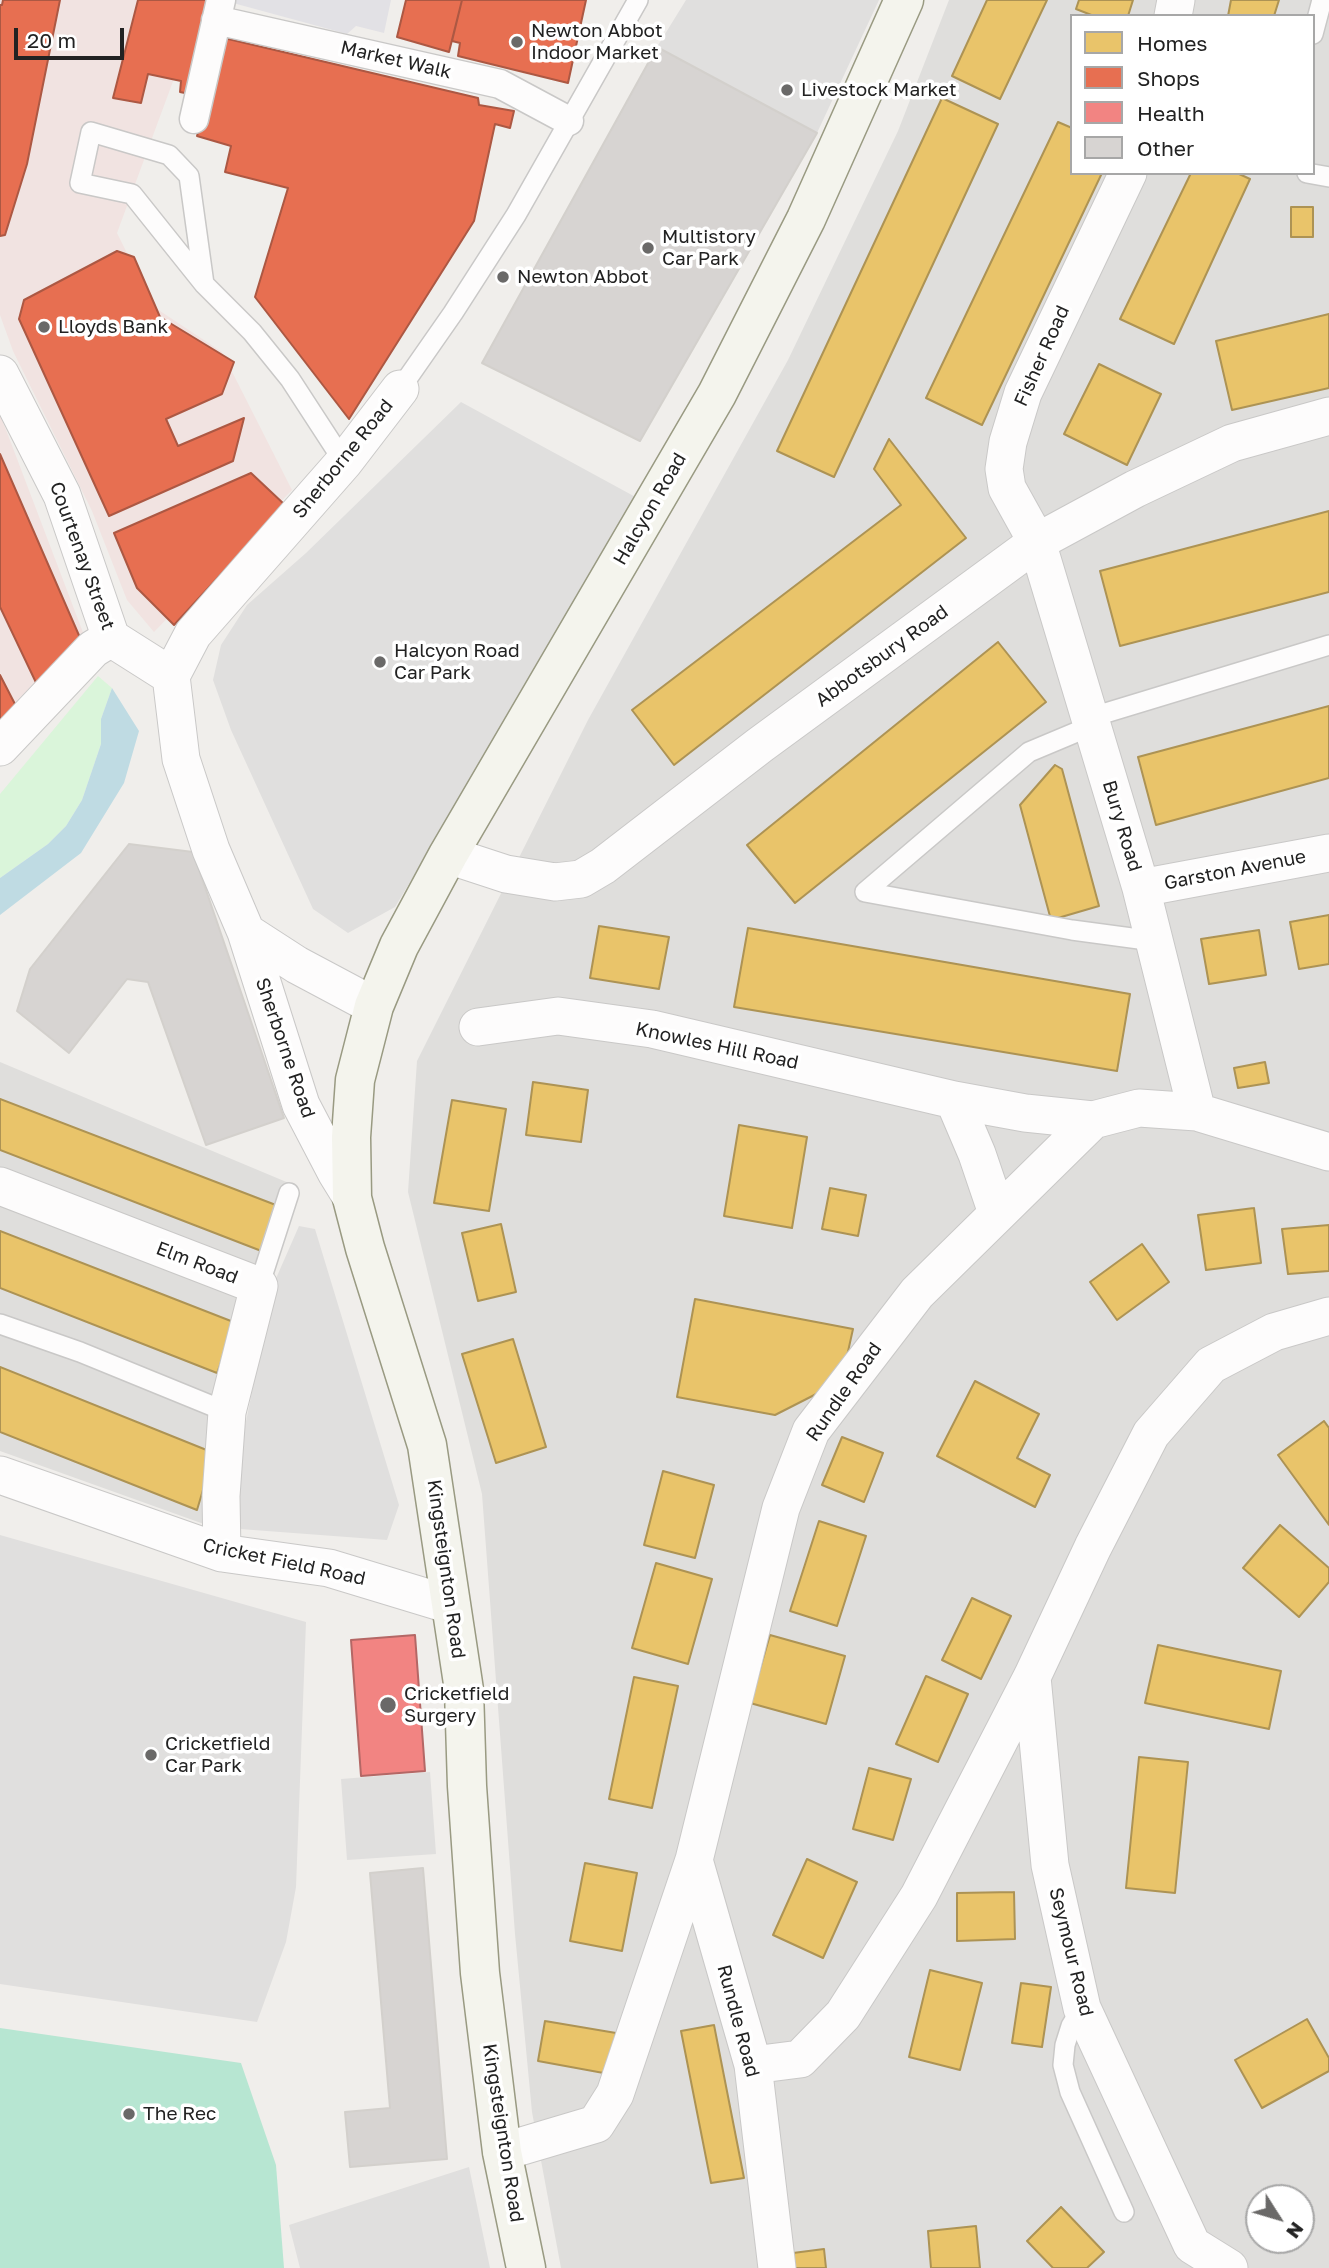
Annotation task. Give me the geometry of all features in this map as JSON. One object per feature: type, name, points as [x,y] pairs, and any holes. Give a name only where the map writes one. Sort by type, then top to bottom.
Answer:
[{"type":"main road","name":"Halcyon Road","points":[[374,1006],[399,946],[448,855],[717,394],[806,219],[904,0]]},
{"type":"main road","name":"Kingsteignton Road","points":[[374,1006],[355,1080],[351,1137],[352,1199],[427,1445],[464,1689],[467,1786],[480,1973],[502,2152],[526,2268]]},
{"type":"street","name":"Market Walk","points":[[194,118],[218,10],[500,84],[569,121]]},
{"type":"street","name":"Fisher Road","points":[[1037,542],[1007,488],[1004,469],[1008,442],[1023,393],[1127,175]]},
{"type":"street","name":"Courtenay Street","points":[[0,374],[62,495],[111,638],[171,676]]},
{"type":"street","name":"Sherborne Road","points":[[352,1199],[301,1105],[246,932],[211,850],[181,759],[171,676],[193,634],[344,462],[400,388]]},
{"type":"street","name":"Abbotsbury Road","points":[[448,855],[506,874],[555,882],[581,879],[603,866],[760,745],[1037,542],[1135,489],[1231,443],[1329,416]]},
{"type":"street","name":"Bury Road","points":[[1037,542],[1141,888],[1197,1112]]},
{"type":"street","points":[[0,747],[15,728],[93,649],[111,638]]},
{"type":"street","name":"Garston Avenue","points":[[1141,888],[1329,853]]},
{"type":"street","name":"Sherborne Road","points":[[246,932],[297,965],[374,1006]]},
{"type":"street","name":"Knowles Hill Road","points":[[478,1027],[558,1016],[652,1029],[954,1100],[1025,1113],[1093,1120],[1139,1108],[1197,1112],[1329,1152]]},
{"type":"street","points":[[954,1100],[977,1154],[997,1213]]},
{"type":"street","name":"Rundle Road","points":[[502,2152],[596,2124],[615,2094],[694,1860],[781,1508],[811,1431],[917,1293],[1093,1120]]},
{"type":"street","name":"Elm Road","points":[[0,1186],[258,1286],[227,1412],[221,1496],[222,1553]]},
{"type":"street","points":[[752,2065],[800,2059],[843,2015],[919,1896],[1032,1677],[1151,1434],[1211,1365],[1274,1332],[1329,1316]]},
{"type":"street","name":"Cricket Field Road","points":[[0,1475],[222,1553],[329,1568],[451,1605]]},
{"type":"street","name":"Seymour Road","points":[[1032,1677],[1050,1865],[1082,2008],[1192,2245],[1229,2268]]},
{"type":"street","name":"Rundle Road","points":[[694,1860],[752,2065],[778,2268]]},
{"type":"lane","name":"Sherborne Road","points":[[400,388],[453,313],[516,215],[638,0]]},
{"type":"lane","points":[[1315,26],[1322,0]]},
{"type":"lane","points":[[204,284],[188,176],[169,155],[90,132],[80,183],[132,194],[204,284],[252,332],[290,379],[344,462]]},
{"type":"lane","points":[[1154,941],[1072,930],[865,892],[1029,752],[1090,722],[1329,645]]},
{"type":"lane","points":[[258,1286],[289,1193]]},
{"type":"lane","points":[[0,1324],[80,1352],[227,1412]]},
{"type":"lane","points":[[1082,2008],[1070,2026],[1063,2065],[1070,2092],[1124,2212]]},
{"type":"shaded area","points":[[0,0],[203,0],[117,233],[154,307],[222,352],[292,490],[154,632],[127,600],[92,511],[13,351],[0,315]]},
{"type":"shaded area","points":[[222,0],[391,0],[384,33],[356,26],[347,34]]},
{"type":"shaded area","name":"Livestock Market","points":[[686,0],[879,0],[817,133],[657,47]]},
{"type":"shaded area","points":[[949,0],[1329,0],[1329,2268],[561,2268],[532,2112],[515,1934],[482,1494],[408,1192],[417,1061],[588,720],[788,360],[898,131]]},
{"type":"shaded area","name":"Halcyon Road Car Park","points":[[461,402],[641,500],[395,907],[348,933],[313,909],[231,730],[213,680],[221,645],[247,605],[306,553]]},
{"type":"shaded area","points":[[0,414],[87,643],[0,734]]},
{"type":"shaded area","points":[[0,1062],[296,1186],[269,1267],[242,1378],[229,1533],[0,1451]]},
{"type":"shaded area","points":[[299,1226],[315,1229],[399,1505],[387,1540],[240,1529],[240,1451],[274,1283]]},
{"type":"shaded area","name":"Cricketfield Car Park","points":[[0,1535],[306,1622],[296,1887],[286,1942],[257,2022],[0,1984]]},
{"type":"shaded area","points":[[430,1772],[436,1854],[347,1860],[341,1779]]},
{"type":"shaded area","points":[[469,2167],[490,2268],[300,2268],[289,2225]]},
{"type":"green space","points":[[98,676],[112,688],[101,719],[101,744],[82,800],[66,826],[48,844],[0,878],[0,794]]},
{"type":"green space","name":"The Rec","points":[[0,2028],[241,2063],[276,2165],[284,2268],[0,2268]]},
{"type":"water","points":[[112,688],[139,731],[124,783],[81,853],[0,915],[0,878],[48,844],[66,826],[82,800],[101,744],[101,719]]},
{"type":"building: Homes","points":[[987,0],[1047,0],[1000,99],[952,76]]},
{"type":"building: Homes","points":[[1079,0],[1133,0],[1129,14],[1089,14],[1076,9]]},
{"type":"building: Homes","points":[[1231,0],[1279,0],[1275,14],[1228,14]]},
{"type":"building: Homes","points":[[942,98],[998,124],[834,477],[777,451]]},
{"type":"building: Homes","points":[[1058,122],[1070,127],[1070,175],[1101,175],[982,425],[926,398]]},
{"type":"building: Homes","points":[[1190,175],[1241,175],[1250,179],[1174,344],[1120,319]]},
{"type":"building: Homes","points":[[1291,207],[1313,207],[1313,237],[1291,237]]},
{"type":"building: Homes","points":[[1329,314],[1329,388],[1232,410],[1216,341]]},
{"type":"building: Homes","points":[[1099,364],[1161,394],[1127,465],[1064,434]]},
{"type":"building: Homes","points":[[889,439],[966,538],[674,765],[632,710],[901,505],[874,469]]},
{"type":"building: Homes","points":[[1329,511],[1329,592],[1120,646],[1100,571]]},
{"type":"building: Homes","points":[[998,642],[1046,702],[795,903],[747,845]]},
{"type":"building: Homes","points":[[1329,706],[1329,778],[1156,825],[1138,757]]},
{"type":"building: Homes","points":[[1055,765],[1062,769],[1099,906],[1051,920],[1020,805]]},
{"type":"building: Homes","points":[[1329,915],[1329,964],[1299,969],[1290,922]]},
{"type":"building: Homes","points":[[599,926],[669,937],[659,989],[590,978]]},
{"type":"building: Homes","points":[[748,928],[1130,994],[1117,1071],[734,1007]]},
{"type":"building: Homes","points":[[1259,930],[1266,975],[1209,984],[1201,939]]},
{"type":"building: Homes","points":[[1265,1062],[1269,1083],[1238,1088],[1234,1068]]},
{"type":"building: Homes","points":[[533,1082],[588,1090],[581,1142],[526,1135]]},
{"type":"building: Homes","points":[[0,1099],[281,1207],[264,1252],[0,1150]]},
{"type":"building: Homes","points":[[452,1100],[506,1109],[489,1211],[434,1203]]},
{"type":"building: Homes","points":[[739,1125],[807,1137],[792,1228],[724,1216]]},
{"type":"building: Homes","points":[[830,1188],[866,1195],[858,1236],[822,1229]]},
{"type":"building: Homes","points":[[1254,1208],[1261,1263],[1206,1270],[1198,1215]]},
{"type":"building: Homes","points":[[501,1224],[516,1292],[478,1301],[462,1233]]},
{"type":"building: Homes","points":[[1329,1225],[1329,1271],[1288,1274],[1282,1229]]},
{"type":"building: Homes","points":[[0,1231],[236,1323],[217,1373],[0,1288]]},
{"type":"building: Homes","points":[[1142,1244],[1169,1282],[1117,1320],[1090,1282]]},
{"type":"building: Homes","points":[[695,1299],[853,1329],[845,1365],[830,1387],[775,1415],[677,1397]]},
{"type":"building: Homes","points":[[513,1339],[546,1447],[496,1463],[462,1354]]},
{"type":"building: Homes","points":[[0,1367],[214,1453],[197,1510],[0,1432]]},
{"type":"building: Homes","points":[[975,1381],[1039,1414],[1017,1458],[1050,1475],[1035,1507],[937,1456]]},
{"type":"building: Homes","points":[[1324,1421],[1329,1428],[1329,1525],[1278,1455]]},
{"type":"building: Homes","points":[[842,1437],[883,1453],[864,1502],[822,1485]]},
{"type":"building: Homes","points":[[663,1471],[714,1485],[695,1558],[644,1545]]},
{"type":"building: Homes","points":[[819,1521],[866,1536],[837,1626],[790,1611]]},
{"type":"building: Homes","points":[[1280,1525],[1329,1568],[1329,1582],[1299,1617],[1243,1568]]},
{"type":"building: Homes","points":[[656,1563],[712,1579],[688,1664],[632,1648]]},
{"type":"building: Homes","points":[[972,1598],[1011,1616],[981,1679],[942,1660]]},
{"type":"building: Homes","points":[[770,1635],[845,1656],[826,1724],[750,1703]]},
{"type":"building: Homes","points":[[1158,1645],[1281,1671],[1269,1729],[1145,1703]]},
{"type":"building: Homes","points":[[926,1676],[968,1694],[938,1762],[896,1744]]},
{"type":"building: Homes","points":[[634,1677],[678,1686],[652,1808],[609,1799]]},
{"type":"building: Homes","points":[[1139,1757],[1188,1762],[1175,1893],[1126,1888]]},
{"type":"building: Homes","points":[[869,1768],[911,1779],[893,1840],[853,1829]]},
{"type":"building: Homes","points":[[807,1859],[857,1882],[823,1958],[773,1935]]},
{"type":"building: Homes","points":[[585,1863],[637,1873],[622,1951],[570,1941]]},
{"type":"building: Homes","points":[[1014,1892],[1015,1939],[957,1941],[957,1893]]},
{"type":"building: Homes","points":[[930,1970],[982,1983],[960,2070],[909,2057]]},
{"type":"building: Homes","points":[[1021,1983],[1051,1987],[1042,2047],[1012,2043]]},
{"type":"building: Homes","points":[[1307,2019],[1329,2058],[1329,2071],[1262,2108],[1235,2060]]},
{"type":"building: Homes","points":[[545,2021],[616,2033],[609,2074],[538,2061]]},
{"type":"building: Homes","points":[[714,2025],[744,2178],[711,2183],[681,2031]]},
{"type":"building: Homes","points":[[1061,2207],[1104,2252],[1087,2268],[1053,2268],[1027,2241]]},
{"type":"building: Homes","points":[[976,2226],[980,2268],[931,2268],[928,2231]]},
{"type":"building: Homes","points":[[824,2249],[826,2268],[795,2268],[793,2253]]},
{"type":"building: Shops","points":[[3,0],[60,0],[27,164],[5,235],[0,236],[0,5]]},
{"type":"building: Shops","points":[[138,0],[216,0],[207,34],[478,98],[479,105],[514,111],[510,128],[495,124],[474,221],[349,419],[255,297],[288,188],[225,172],[231,146],[197,136],[210,92],[194,95],[180,92],[181,81],[148,74],[141,103],[113,98]]},
{"type":"building: Shops","points":[[406,0],[462,0],[449,52],[397,37]]},
{"type":"building: Shops","name":"Newton Abbot Indoor Market","points":[[462,0],[586,0],[568,83],[458,56],[460,43],[452,41]]},
{"type":"building: Shops","points":[[117,251],[134,257],[160,317],[234,362],[222,394],[166,419],[178,446],[244,418],[233,461],[109,516],[19,319],[24,300]]},
{"type":"building: Shops","points":[[0,454],[81,640],[40,691],[0,607]]},
{"type":"building: Shops","points":[[251,473],[285,505],[174,625],[137,588],[114,533]]},
{"type":"building: Shops","points":[[0,675],[17,708],[0,726]]},
{"type":"building: Health","name":"Cricketfield Surgery","points":[[415,1635],[425,1771],[361,1776],[351,1640]]},
{"type":"building: Other","name":"Multistory Car Park","points":[[657,47],[817,133],[640,441],[482,363]]},
{"type":"building: Other","points":[[129,844],[193,852],[284,1118],[206,1145],[148,982],[127,979],[69,1053],[17,1011],[30,969]]},
{"type":"building: Other","points":[[423,1868],[447,2159],[350,2167],[345,2112],[390,2108],[370,1873]]},
{"type":"place","name":"Newton Abbot Indoor Market","points":[[517,42]]},
{"type":"place","name":"Livestock Market","points":[[787,90]]},
{"type":"place","name":"Multistory Car Park","points":[[648,248]]},
{"type":"place","name":"Newton Abbot","points":[[503,277]]},
{"type":"place","name":"Lloyds Bank","points":[[44,327]]},
{"type":"place","name":"Halcyon Road Car Park","points":[[380,662]]},
{"type":"place","name":"Cricketfield Surgery","points":[[388,1705]]},
{"type":"place","name":"Cricketfield Car Park","points":[[151,1755]]},
{"type":"place","name":"The Rec","points":[[129,2114]]}]
